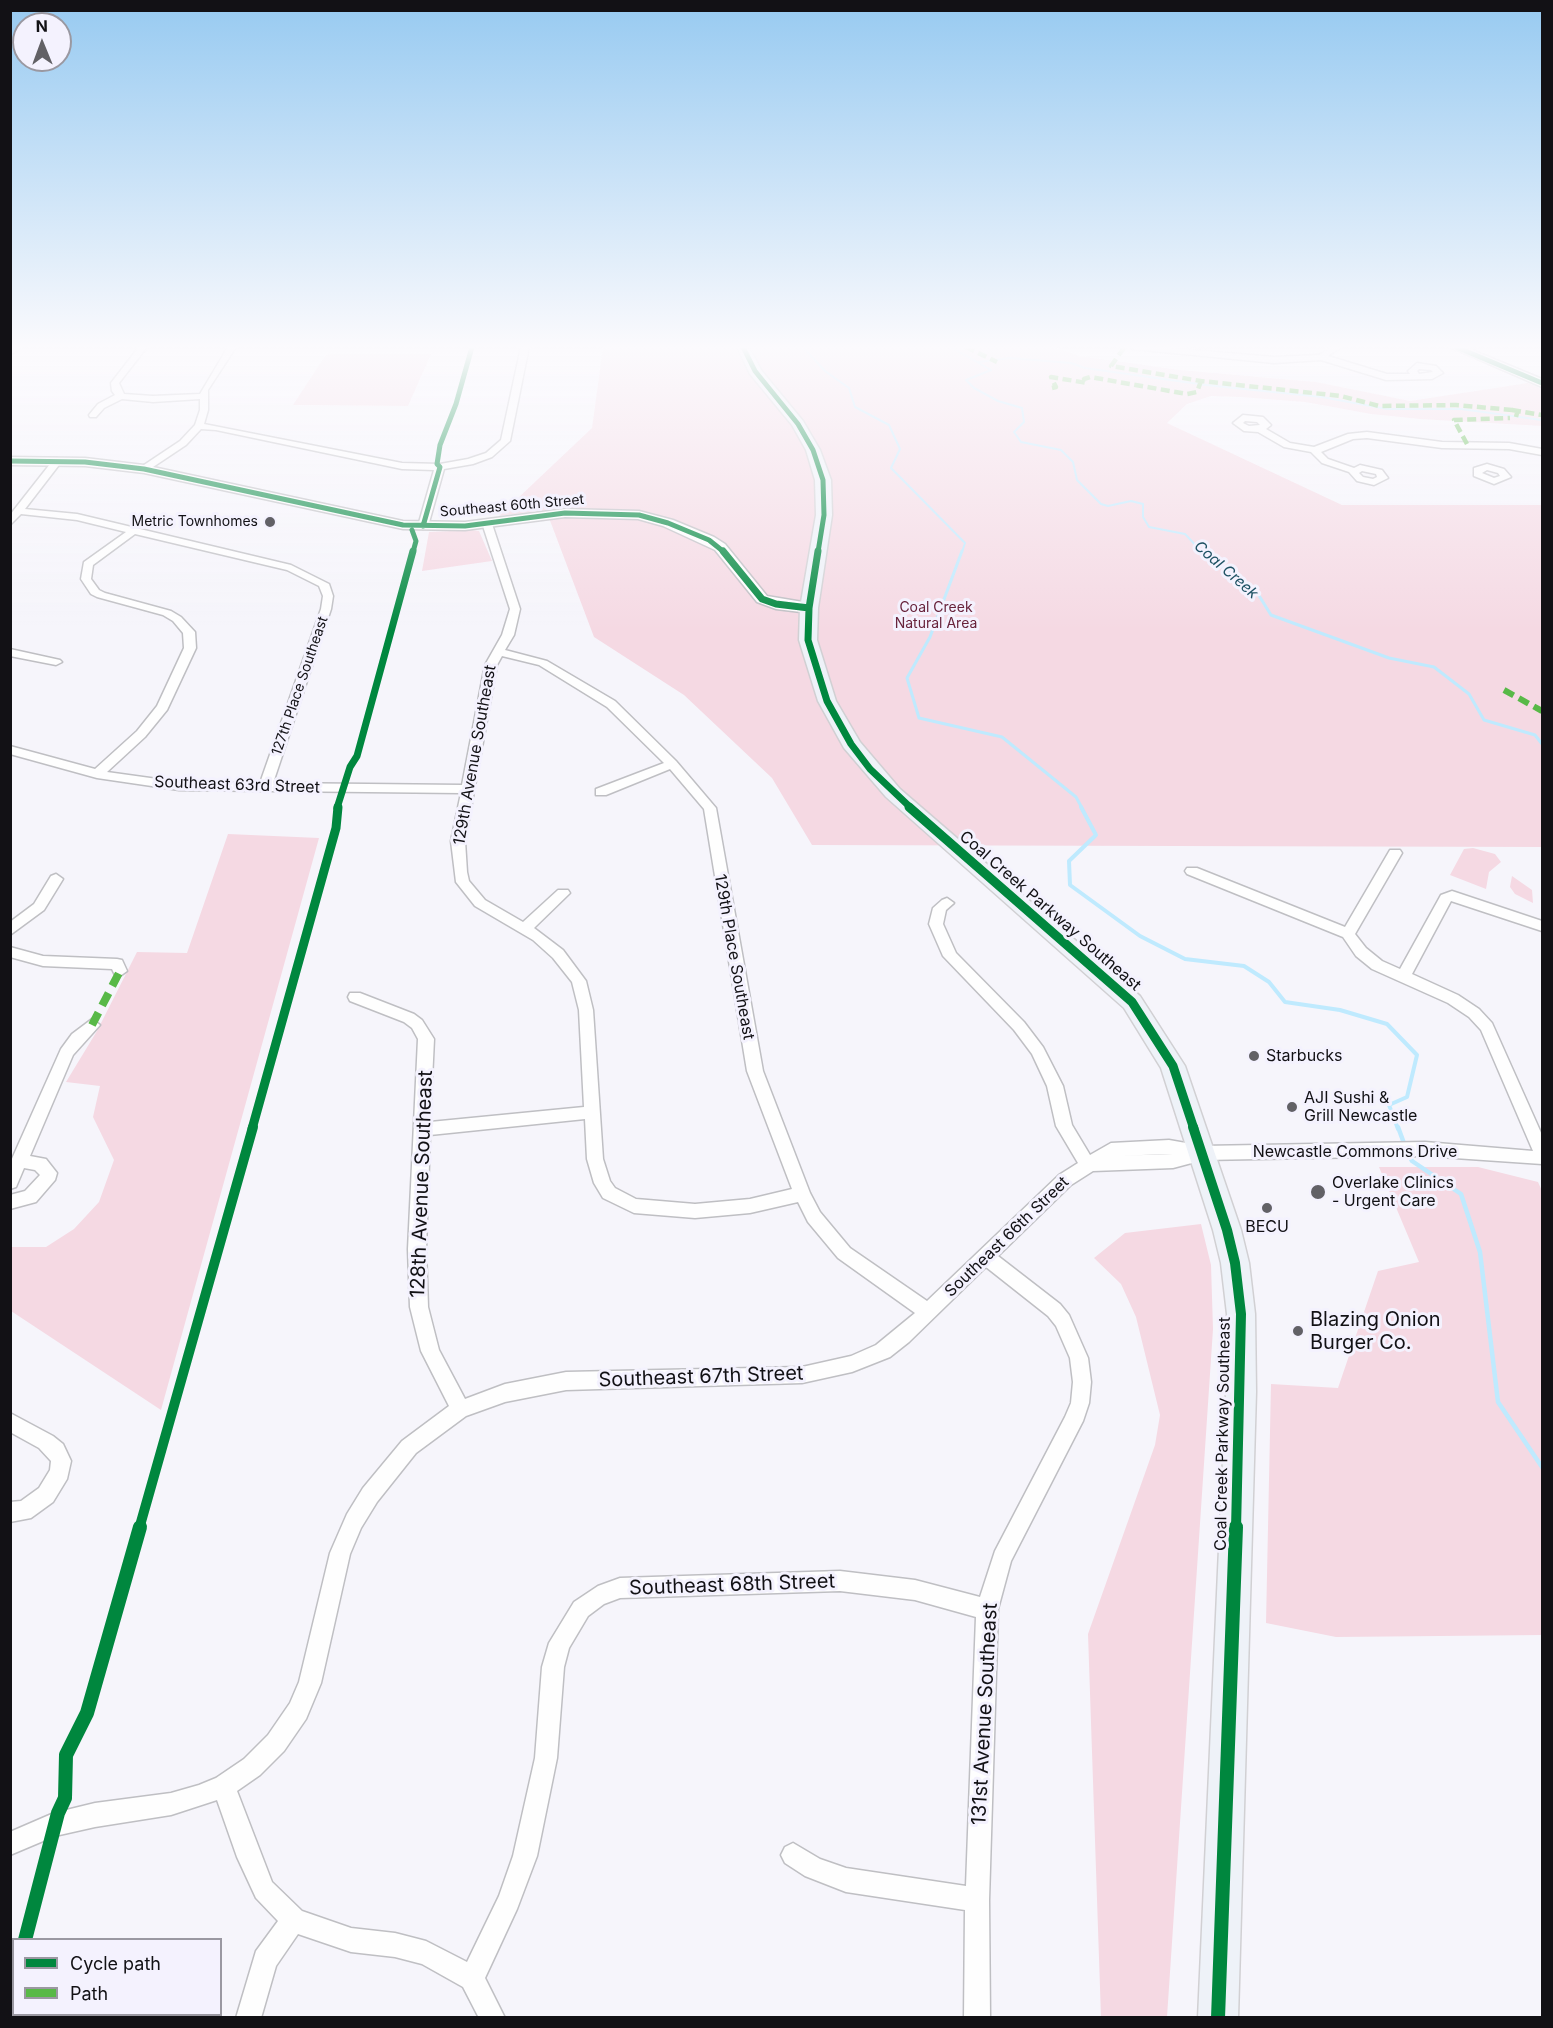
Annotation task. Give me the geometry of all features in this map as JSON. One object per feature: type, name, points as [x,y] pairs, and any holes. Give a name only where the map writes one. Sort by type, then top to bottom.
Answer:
[{"type":"main road","name":"Coal Creek Parkway Southeast","points":[[808,442],[823,480],[824,515],[809,608],[808,639],[818,677],[838,722],[870,770],[893,794],[1132,1002],[1173,1066],[1203,1153],[1235,1263],[1241,1314],[1241,1392],[1218,2018]]},
{"type":"street","points":[[144,469],[184,442]]},
{"type":"street","points":[[290,442],[402,465],[440,467],[480,459],[501,446],[502,442]]},
{"type":"street","points":[[1281,442],[1287,445],[1314,450],[1339,442]]},
{"type":"street","points":[[1431,442],[1509,446],[1542,452]]},
{"type":"street","points":[[1463,445],[1482,468]]},
{"type":"street","points":[[1314,450],[1325,461],[1354,471]]},
{"type":"street","name":"Southeast 60th Street","points":[[10,461],[57,461],[144,469],[375,521],[423,526],[487,523],[548,514],[583,512],[653,518],[699,535],[720,547],[762,599],[776,604],[809,608]]},
{"type":"street","points":[[10,522],[57,461]]},
{"type":"street","points":[[423,526],[440,467]]},
{"type":"street","points":[[19,511],[63,514],[133,531]]},
{"type":"street","name":"129th Avenue Southeast","points":[[487,523],[515,609],[508,635],[496,651],[491,665],[458,841],[458,856],[463,882],[480,903],[492,912],[525,928],[558,954],[579,981],[586,1010],[598,1170],[609,1193],[621,1200],[654,1209],[725,1210],[802,1194]]},
{"type":"street","points":[[97,774],[141,734],[163,707],[190,648],[189,632],[185,626],[167,613],[95,592],[86,579],[85,570],[88,564],[133,531]]},
{"type":"street","name":"127th Place Southeast","points":[[133,531],[291,568],[324,584],[328,596],[326,609],[264,788]]},
{"type":"street","name":"129th Place Southeast","points":[[496,651],[543,663],[611,704],[703,797],[714,817],[716,850],[754,1071],[802,1194],[814,1217],[844,1253],[928,1312]]},
{"type":"street","points":[[10,652],[56,662]]},
{"type":"street","name":"Southeast 63rd Street","points":[[12,752],[97,774],[179,786],[468,789]]},
{"type":"street","points":[[601,792],[672,764]]},
{"type":"street","points":[[1348,934],[1395,852]]},
{"type":"street","points":[[1192,871],[1348,934],[1361,952],[1377,965],[1404,975],[1453,999],[1474,1013],[1487,1027],[1542,1152]]},
{"type":"street","points":[[10,930],[39,907],[56,879]]},
{"type":"street","points":[[525,928],[563,893]]},
{"type":"street","points":[[1404,975],[1446,898],[1452,896],[1542,926]]},
{"type":"street","points":[[947,903],[940,908],[936,924],[950,956],[1020,1026],[1038,1051],[1055,1086],[1064,1126],[1087,1164],[1171,1154],[1203,1153]]},
{"type":"street","points":[[10,952],[42,960],[117,964],[120,971]]},
{"type":"street","name":"128th Avenue Southeast","points":[[355,997],[395,1011],[417,1024],[426,1039],[424,1129],[417,1249],[419,1307],[430,1351],[460,1409]]},
{"type":"street","points":[[10,1182],[66,1053],[77,1038],[92,1025]]},
{"type":"street","points":[[424,1129],[592,1112]]},
{"type":"street","name":"Newcastle Commons Drive","points":[[1203,1153],[1425,1149],[1542,1158]]},
{"type":"street","points":[[10,1202],[30,1197],[47,1180],[49,1173],[39,1164],[19,1161]]},
{"type":"street","name":"Southeast 66th Street","points":[[928,1312],[1065,1180],[1087,1164]]},
{"type":"street","name":"131st Avenue Southeast","points":[[977,2018],[977,1900],[987,1609],[1002,1558],[1073,1421],[1080,1403],[1082,1382],[1079,1358],[1059,1315],[985,1256]]},
{"type":"street","name":"Southeast 67th Street","points":[[460,1409],[505,1393],[566,1381],[802,1376],[822,1372],[852,1364],[883,1351],[928,1312]]},
{"type":"street","points":[[10,1844],[54,1825],[95,1815],[171,1804],[224,1786],[252,1767],[276,1743],[298,1711],[310,1683],[340,1553],[354,1521],[370,1495],[409,1447],[460,1409]]},
{"type":"street","points":[[10,1422],[46,1442],[56,1450],[61,1461],[60,1472],[46,1496],[24,1511],[10,1512]]},
{"type":"street","name":"Southeast 68th Street","points":[[472,1978],[509,1901],[525,1856],[546,1758],[553,1667],[560,1643],[581,1609],[598,1596],[620,1588],[840,1581],[915,1590],[987,1609]]},
{"type":"street","points":[[224,1786],[249,1857],[264,1890],[293,1920],[322,1932],[351,1940],[395,1945],[426,1953],[472,1978],[493,2018]]},
{"type":"street","points":[[794,1855],[813,1868],[846,1880],[977,1900]]},
{"type":"street","points":[[248,2018],[265,1960],[293,1920]]},
{"type":"green space","name":"Coal Creek Natural Area","points":[[578,442],[1207,442],[1342,505],[1542,505],[1542,847],[812,845],[772,778],[684,695],[594,637],[546,510],[499,516]]},
{"type":"green space","points":[[479,531],[492,561],[422,571],[429,532]]},
{"type":"green space","points":[[228,834],[319,838],[161,1410],[11,1311],[10,1247],[46,1247],[74,1229],[99,1202],[114,1160],[93,1117],[100,1086],[66,1082],[97,1031],[137,952],[187,953]]},
{"type":"green space","points":[[1473,848],[1495,854],[1501,862],[1489,872],[1486,889],[1450,875],[1464,849]]},
{"type":"green space","points":[[1512,876],[1532,890],[1533,903],[1515,894],[1510,887]]},
{"type":"green space","points":[[1379,1167],[1478,1167],[1538,1182],[1542,1191],[1542,1635],[1336,1637],[1266,1623],[1271,1384],[1338,1388],[1378,1271],[1419,1262]]},
{"type":"green space","points":[[1201,1224],[1211,1265],[1213,1329],[1167,2017],[1101,2017],[1088,1634],[1155,1445],[1160,1415],[1136,1317],[1121,1284],[1094,1258],[1125,1233]]},
{"type":"waterway","points":[[897,442],[900,449],[891,468],[965,543],[962,552]]},
{"type":"waterway","name":"Coal Creek","points":[[1021,442],[1061,450],[1073,462],[1077,480],[1101,504],[1108,506],[1131,501],[1143,504],[1143,517],[1149,527],[1185,534],[1201,551]]},
{"type":"waterway","points":[[962,551],[930,637],[907,678],[919,718],[1002,737],[1076,797],[1082,808]]},
{"type":"waterway","name":"Coal Creek","points":[[1201,551],[1258,594],[1271,615],[1389,658],[1434,667],[1469,694],[1484,720],[1535,735],[1542,744]]},
{"type":"waterway","points":[[1081,807],[1096,835],[1069,861],[1070,885],[1140,936],[1185,959],[1244,966],[1269,982],[1285,1002],[1340,1010],[1387,1024],[1417,1055],[1407,1097],[1389,1105],[1398,1129]]},
{"type":"waterway","points":[[1398,1127],[1405,1146]]},
{"type":"waterway","points":[[1408,1153],[1412,1161],[1461,1194],[1480,1252],[1498,1402],[1542,1467]]},
{"type":"marked path","points":[[1504,690],[1542,711]]},
{"type":"marked path","points":[[92,1025],[120,971]]},
{"type":"marked path","points":[[10,1991],[12,1986]]},
{"type":"cycle path","points":[[423,526],[440,467],[437,464],[441,442]]},
{"type":"cycle path","points":[[808,442],[823,480],[824,515],[809,608],[808,640],[811,656],[827,701],[851,744],[870,769],[893,793],[1132,1002],[1173,1066],[1227,1230],[1235,1263],[1241,1314],[1241,1392],[1218,2018]]},
{"type":"cycle path","points":[[10,461],[85,462],[144,469],[403,525],[465,526],[565,513],[639,515],[668,523],[720,547],[762,599],[776,604],[809,608]]},
{"type":"cycle path","points":[[26,1938],[58,1813],[65,1798],[66,1755],[87,1713],[292,989],[336,828],[338,801],[350,767],[357,756],[416,541],[412,530]]},
{"type":"place","name":"Metric Townhomes","points":[[270,522]]},
{"type":"place","name":"Starbucks","points":[[1254,1056]]},
{"type":"place","name":"AJI Sushi & Grill Newcastle","points":[[1292,1107]]},
{"type":"place","name":"Overlake Clinics - Urgent Care","points":[[1318,1192]]},
{"type":"place","name":"BECU","points":[[1267,1208]]},
{"type":"place","name":"Blazing Onion Burger Co.","points":[[1298,1331]]}]
